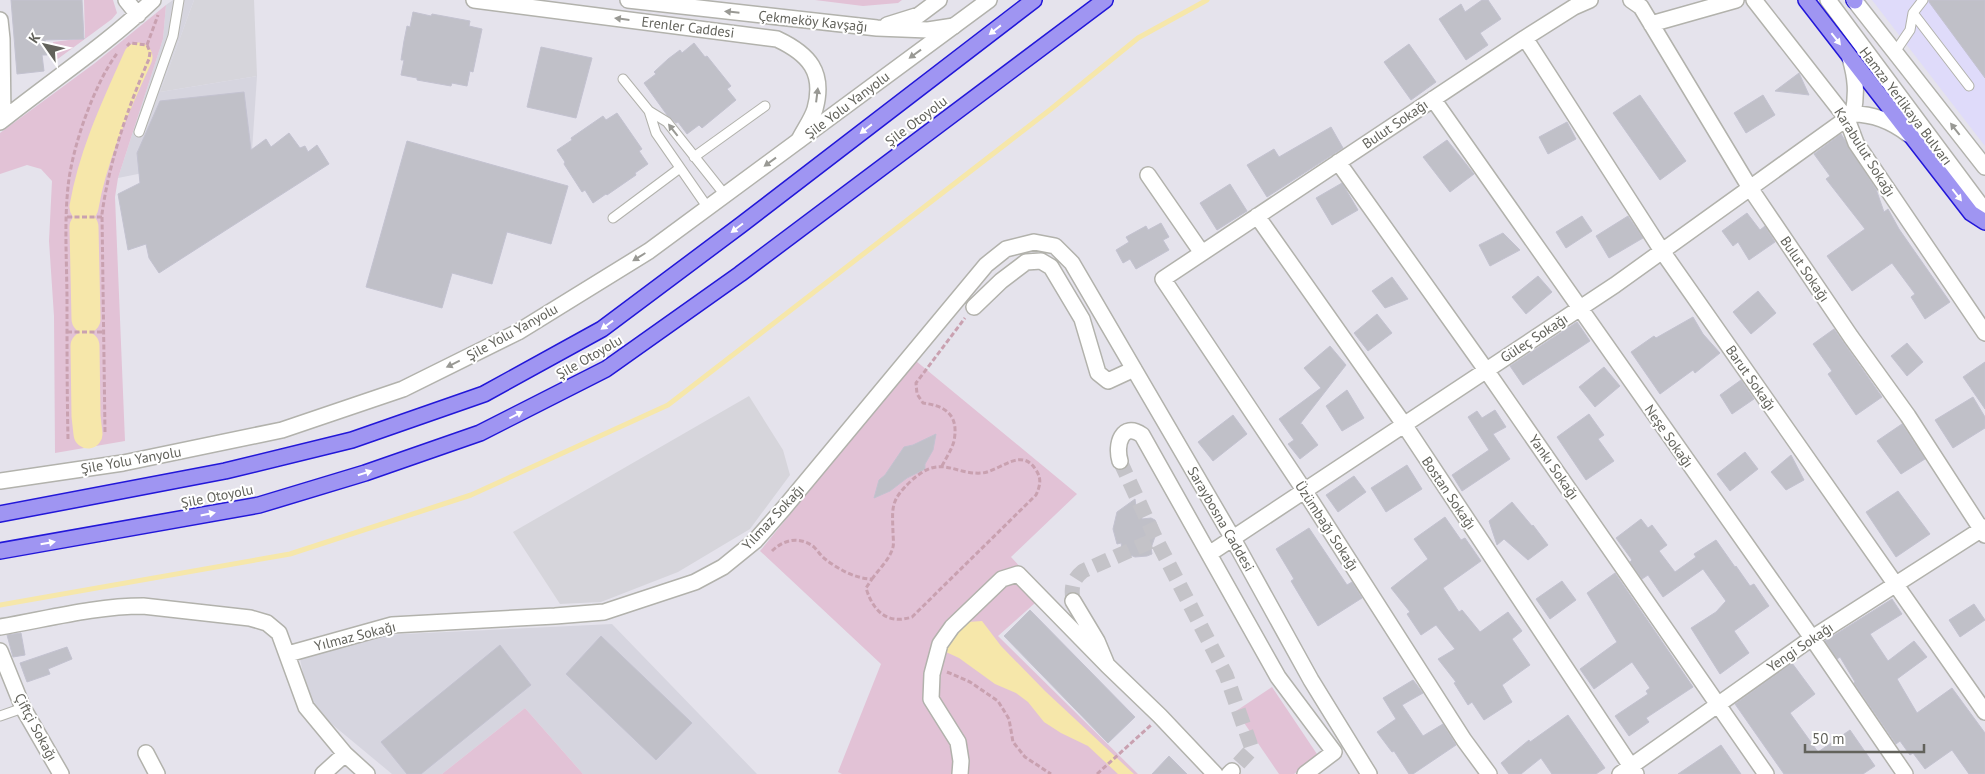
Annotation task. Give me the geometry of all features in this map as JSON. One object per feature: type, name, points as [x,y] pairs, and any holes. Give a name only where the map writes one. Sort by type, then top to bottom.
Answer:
[{"type":"highway","name":"Şile Otoyolu","points":[[0,514],[225,471],[325,447],[352,440],[484,394],[602,329],[1034,0]]},
{"type":"highway","name":"Şile Otoyolu","points":[[0,551],[259,505],[365,473],[480,433],[606,369],[740,274],[1105,0]]},
{"type":"highway","points":[[1806,0],[1971,213],[1985,222]]},
{"type":"street","points":[[126,0],[138,15]]},
{"type":"street","name":"Erenler Caddesi","points":[[474,0],[777,38],[795,47],[811,64],[818,81],[815,110],[799,140]]},
{"type":"street","name":"Çekmeköy Kavşağı","points":[[628,0],[877,28],[928,30],[954,26],[989,0]]},
{"type":"street","points":[[877,28],[919,15],[939,0]]},
{"type":"street","name":"Bulut Sokağı","points":[[1162,279],[1525,38],[1574,7],[1590,0]]},
{"type":"street","name":"Bulut Sokağı","points":[[1630,0],[1641,7],[1750,188],[1851,337],[1908,416],[1984,531]]},
{"type":"street","points":[[1651,24],[1736,0]]},
{"type":"street","name":"Karabulut Sokağı","points":[[1754,0],[1850,116],[1856,143],[1985,333]]},
{"type":"street","name":"Hamza Yerlikaya Bulvarı","points":[[1828,0],[1985,211]]},
{"type":"street","name":"Hamza Yerlikaya Bulvarı","points":[[1854,0],[1985,167]]},
{"type":"street","points":[[1,120],[138,15],[157,4]]},
{"type":"street","points":[[0,20],[2,39],[1,120]]},
{"type":"street","name":"Şile Yolu Yanyolu","points":[[0,480],[124,463],[282,430],[403,389],[518,332],[649,251],[954,26]]},
{"type":"street","name":"Barut Sokağı","points":[[1525,38],[1662,251],[1985,712]]},
{"type":"street","points":[[1850,57],[1856,79],[1857,96],[1850,116],[1866,114],[1879,117],[1897,126],[1913,139]]},
{"type":"street","name":"Neşe Sokağı","points":[[1433,99],[1812,638],[1905,774]]},
{"type":"street","name":"Güleç Sokağı","points":[[1209,554],[1403,423],[1579,308],[1850,116]]},
{"type":"street","name":"Yankı Sokağı","points":[[1338,162],[1486,370],[1766,774]]},
{"type":"street","points":[[1148,175],[1202,252]]},
{"type":"street","name":"Bostan Sokağı","points":[[1257,216],[1403,423],[1629,772]]},
{"type":"street","name":"Yılmaz Sokağı","points":[[288,654],[392,625],[604,612],[695,582],[723,567],[755,541],[986,266],[1006,249],[1034,242],[1055,246],[1072,263]]},
{"type":"street","points":[[974,307],[1001,281],[1026,262],[1041,261],[1050,267],[1082,319],[1098,374],[1108,381],[1134,369]]},
{"type":"street","name":"Saraybosna Caddesi","points":[[1072,263],[1232,537],[1311,680],[1369,774]]},
{"type":"street","name":"Üzümbağı Sokağı","points":[[1162,279],[1304,490],[1464,740],[1489,774]]},
{"type":"street","points":[[1120,461],[1117,452],[1119,441],[1124,435],[1129,431],[1136,431],[1142,435],[1278,677],[1334,752],[1304,774]]},
{"type":"street","name":"Yengi Sokağı","points":[[1629,772],[1719,704],[1812,638],[1984,531]]},
{"type":"street","points":[[960,774],[961,761],[958,742],[931,699],[934,667],[940,644],[952,627],[1002,579],[1018,574],[1160,716],[1215,774]]},
{"type":"street","points":[[1073,601],[1097,641],[1107,665]]},
{"type":"street","points":[[0,627],[111,607],[144,606],[259,620],[267,623],[279,633],[306,707],[345,754],[367,774]]},
{"type":"street","name":"Çiftçi Sokağı","points":[[0,651],[23,708],[61,774]]},
{"type":"street","points":[[146,753],[157,774]]},
{"type":"street","points":[[323,774],[345,754]]},
{"type":"lane","points":[[139,132],[173,36],[179,0]]},
{"type":"lane","points":[[1895,52],[1910,30],[1913,13],[1923,0]]},
{"type":"lane","points":[[1913,13],[1969,86]]},
{"type":"lane","points":[[623,79],[649,111],[667,122],[725,196]]},
{"type":"lane","points":[[694,158],[765,106]]},
{"type":"lane","points":[[649,111],[656,133],[708,208]]},
{"type":"lane","points":[[673,157],[686,147]]},
{"type":"lane","points":[[613,218],[680,168]]},
{"type":"lane","points":[[0,716],[23,708]]},
{"type":"path","points":[[105,432],[102,217],[106,187],[149,59],[150,52],[147,45],[157,4]]},
{"type":"path","points":[[68,439],[67,216],[68,186],[73,161],[82,129],[96,93],[112,60],[120,49],[130,44],[147,45]]},
{"type":"path","points":[[67,216],[102,217]]},
{"type":"path","points":[[942,466],[954,442],[954,421],[947,409],[935,404],[923,403],[917,394],[916,383],[974,307]]},
{"type":"path","points":[[67,332],[105,332]]},
{"type":"path","points":[[1015,459],[1026,461],[1034,466],[1039,474],[1041,485],[1036,495],[912,617],[896,620],[876,610],[870,602],[866,588],[872,579],[889,556],[893,546],[892,504],[900,492],[913,479],[927,470],[942,466],[972,473],[985,472],[1015,459]]},
{"type":"path","points":[[772,551],[779,544],[789,540],[802,540],[836,566],[865,579],[872,579]]},
{"type":"path","points":[[934,667],[970,682],[998,701],[1009,719],[1013,742],[1025,757],[1052,774]]},
{"type":"path","points":[[1097,774],[1160,716]]},
{"type":"shaded area","points":[[84,0],[113,0],[117,13],[112,19],[55,61],[53,42],[85,38]]},
{"type":"shaded area","points":[[173,0],[194,0],[160,92],[257,76],[252,151],[118,178],[163,39],[166,5]]},
{"type":"shaded area","points":[[194,0],[254,0],[257,76],[160,92]]},
{"type":"shaded area","points":[[815,0],[902,0],[898,3],[863,6]]},
{"type":"shaded area","points":[[1872,0],[1985,0],[1985,146]]},
{"type":"shaded area","points":[[166,5],[163,39],[118,178],[115,197],[125,441],[55,453],[54,316],[49,241],[52,181],[41,169],[27,165],[0,174],[0,133],[95,63]]},
{"type":"shaded area","points":[[916,361],[1077,494],[1011,557],[1045,594],[998,636],[1138,774],[842,774],[838,772],[881,664],[760,551]]},
{"type":"shaded area","points":[[749,396],[783,450],[790,475],[750,529],[678,572],[601,602],[560,604],[513,532]]},
{"type":"shaded area","points":[[982,621],[1001,646],[1045,691],[1134,774],[1118,774],[1088,746],[1061,733],[1044,722],[1028,702],[1016,693],[995,684],[959,658],[946,652],[948,640],[968,622]]},
{"type":"shaded area","points":[[612,624],[757,774],[583,774],[525,708],[442,774],[392,774],[310,706],[300,659],[382,635]]},
{"type":"shaded area","points":[[1272,687],[1319,757],[1294,774],[1279,774],[1236,711]]},
{"type":"shaded area","points":[[525,708],[583,774],[442,774]]},
{"type":"building","points":[[11,0],[82,0],[84,39],[45,40],[47,55],[42,55],[44,71],[17,74]]},
{"type":"building","points":[[1482,0],[1488,0],[1501,19],[1480,33],[1488,45],[1466,60],[1439,19],[1461,4],[1465,12]]},
{"type":"building","points":[[1929,0],[1985,0],[1985,78],[1929,2]]},
{"type":"building","points":[[413,12],[470,21],[469,26],[482,29],[473,72],[470,71],[467,86],[452,83],[451,86],[401,75],[404,60],[401,60],[404,41],[407,26],[410,27]]},
{"type":"building","points":[[694,43],[731,86],[727,89],[736,100],[702,128],[699,125],[687,134],[678,122],[676,123],[667,115],[644,83],[656,74],[654,72],[668,59],[680,50],[682,53]]},
{"type":"building","points":[[1409,44],[1436,82],[1411,100],[1384,62]]},
{"type":"building","points":[[541,47],[592,58],[576,118],[527,107]]},
{"type":"building","points":[[1799,73],[1809,95],[1775,91]]},
{"type":"building","points":[[244,92],[251,150],[266,139],[271,147],[289,133],[300,148],[305,146],[308,152],[317,145],[329,164],[159,273],[149,258],[146,244],[128,250],[118,194],[140,183],[137,153],[160,101]]},
{"type":"building","points":[[1640,95],[1686,161],[1660,180],[1613,113]]},
{"type":"building","points":[[1763,95],[1775,115],[1746,133],[1734,113]]},
{"type":"building","points":[[617,113],[642,149],[639,151],[648,164],[635,173],[636,175],[593,203],[585,190],[582,192],[557,150],[603,116],[606,120]]},
{"type":"building","points":[[1567,122],[1576,139],[1548,154],[1539,137]]},
{"type":"building","points":[[1331,127],[1343,148],[1267,197],[1247,165],[1274,149],[1279,157]]},
{"type":"building","points":[[1841,134],[1876,189],[1884,212],[1888,209],[1899,229],[1950,302],[1925,319],[1911,297],[1915,294],[1892,263],[1852,291],[1827,256],[1865,229],[1826,179],[1830,176],[1814,154]]},
{"type":"building","points":[[1447,140],[1474,174],[1450,192],[1423,157]]},
{"type":"building","points":[[407,141],[568,186],[551,244],[507,232],[492,284],[452,273],[442,308],[366,287]]},
{"type":"building","points":[[1342,183],[1358,210],[1332,225],[1316,198]]},
{"type":"building","points":[[1230,184],[1247,211],[1217,230],[1200,203]]},
{"type":"building","points":[[1747,213],[1760,230],[1765,226],[1775,242],[1749,260],[1738,242],[1733,246],[1722,231]]},
{"type":"building","points":[[1582,216],[1592,231],[1566,248],[1556,232]]},
{"type":"building","points":[[1628,216],[1643,238],[1609,258],[1596,236]]},
{"type":"building","points":[[1161,223],[1169,237],[1163,240],[1169,250],[1136,269],[1130,259],[1123,263],[1116,250],[1129,242],[1126,237],[1146,226],[1148,230]]},
{"type":"building","points":[[1503,233],[1520,250],[1490,266],[1479,245]]},
{"type":"building","points":[[1538,276],[1552,292],[1526,314],[1512,297]]},
{"type":"building","points":[[1392,277],[1408,299],[1385,308],[1372,291]]},
{"type":"building","points":[[1758,291],[1776,313],[1751,334],[1733,312]]},
{"type":"building","points":[[1377,314],[1392,333],[1368,351],[1354,333]]},
{"type":"building","points":[[1693,317],[1703,334],[1720,353],[1695,373],[1693,370],[1660,394],[1631,352],[1654,336],[1656,338]]},
{"type":"building","points":[[1577,322],[1590,341],[1523,385],[1510,366]]},
{"type":"building","points":[[1834,329],[1882,397],[1856,415],[1828,374],[1832,371],[1813,344]]},
{"type":"building","points":[[1907,343],[1923,362],[1907,376],[1891,356]]},
{"type":"building","points":[[1330,346],[1346,365],[1300,424],[1302,424],[1318,445],[1300,459],[1288,444],[1294,440],[1279,419],[1321,388],[1304,368]]},
{"type":"building","points":[[1985,362],[1985,409],[1963,377]]},
{"type":"building","points":[[1604,367],[1620,386],[1595,407],[1579,387]]},
{"type":"building","points":[[1741,380],[1754,399],[1732,414],[1720,395]]},
{"type":"building","points":[[1347,390],[1364,418],[1342,431],[1326,406]]},
{"type":"building","points":[[1973,397],[1985,417],[1985,428],[1953,448],[1935,420]]},
{"type":"building","points":[[1495,410],[1506,427],[1493,434],[1510,459],[1462,491],[1452,475],[1489,450],[1468,417],[1477,411],[1482,418]]},
{"type":"building","points":[[1589,414],[1604,435],[1598,439],[1614,461],[1586,480],[1557,437]]},
{"type":"building","points":[[1233,415],[1247,434],[1213,461],[1198,442]]},
{"type":"building","points":[[1902,424],[1925,459],[1901,474],[1877,441]]},
{"type":"building","points":[[936,434],[933,450],[925,464],[925,469],[907,478],[890,491],[874,498],[879,480],[885,475],[904,447],[913,445]]},
{"type":"building","points":[[1745,452],[1758,469],[1730,491],[1717,474]]},
{"type":"building","points":[[1791,455],[1804,480],[1786,490],[1771,472]]},
{"type":"building","points":[[1407,465],[1422,489],[1386,512],[1371,488]]},
{"type":"building","points":[[1354,476],[1366,492],[1338,512],[1326,495]]},
{"type":"building","points":[[1898,491],[1930,534],[1896,557],[1866,512]]},
{"type":"building","points":[[1135,499],[1136,507],[1141,506],[1142,519],[1151,518],[1155,520],[1157,525],[1151,548],[1152,554],[1147,556],[1135,557],[1123,552],[1121,543],[1117,544],[1113,529],[1117,512]]},
{"type":"building","points":[[1512,502],[1548,545],[1528,560],[1504,539],[1497,545],[1489,521]]},
{"type":"building","points":[[1445,517],[1461,540],[1465,538],[1481,561],[1443,588],[1459,612],[1462,610],[1480,632],[1508,612],[1522,631],[1512,639],[1530,665],[1502,685],[1512,702],[1484,720],[1472,702],[1468,705],[1454,683],[1456,682],[1438,659],[1455,649],[1436,625],[1421,635],[1407,614],[1410,612],[1391,588],[1428,559],[1414,539]]},
{"type":"building","points":[[1641,519],[1648,528],[1652,525],[1667,545],[1659,551],[1675,572],[1696,557],[1694,554],[1716,540],[1750,586],[1754,584],[1769,606],[1734,631],[1749,653],[1720,674],[1691,628],[1716,612],[1726,601],[1703,569],[1663,597],[1648,575],[1642,579],[1630,562],[1632,560],[1616,538]]},
{"type":"building","points":[[1309,528],[1347,585],[1352,582],[1362,598],[1318,626],[1291,581],[1294,579],[1276,549]]},
{"type":"building","points":[[1615,573],[1693,687],[1646,718],[1649,722],[1629,736],[1615,716],[1648,694],[1646,691],[1650,688],[1632,662],[1594,689],[1580,669],[1617,642],[1587,593]]},
{"type":"building","points":[[1562,581],[1576,600],[1550,619],[1536,599]]},
{"type":"building","points":[[1892,599],[1902,614],[1870,634],[1888,661],[1914,641],[1927,657],[1897,679],[1917,713],[1952,688],[1985,733],[1985,774],[1969,774],[1952,750],[1925,769],[1913,753],[1910,755],[1900,741],[1896,744],[1854,683],[1840,657],[1837,659],[1825,641]]},
{"type":"building","points":[[1974,604],[1985,620],[1960,637],[1949,620]]},
{"type":"building","points":[[1030,610],[1135,717],[1108,743],[1004,636]]},
{"type":"building","points":[[21,633],[25,655],[13,657],[7,635]]},
{"type":"building","points":[[601,636],[692,723],[656,760],[566,674]]},
{"type":"building","points":[[500,645],[531,685],[421,774],[407,774],[381,742]]},
{"type":"building","points":[[67,647],[72,659],[48,669],[50,674],[27,682],[20,663]]},
{"type":"building","points":[[1792,663],[1815,694],[1790,713],[1818,752],[1850,730],[1875,766],[1863,774],[1784,774],[1735,704]]},
{"type":"building","points":[[1413,680],[1423,693],[1402,705],[1423,736],[1443,724],[1456,745],[1413,774],[1409,774],[1394,751],[1392,752],[1377,732],[1396,719],[1383,698]]},
{"type":"building","points":[[1568,715],[1605,768],[1596,774],[1552,774],[1541,758],[1521,774],[1509,774],[1501,763],[1529,740],[1530,742]]},
{"type":"building","points":[[1721,745],[1741,774],[1678,774]]},
{"type":"building","points":[[1169,756],[1187,774],[1152,774]]},
{"type":"waterway","points":[[0,605],[290,554],[471,495],[668,405],[1051,109],[1138,38],[1207,0]]},
{"type":"waterway","points":[[84,207],[99,149],[138,57]]},
{"type":"waterway","points":[[84,227],[86,319]]},
{"type":"waterway","points":[[85,346],[88,434]]},
{"type":"tunnel","points":[[1120,461],[1156,539],[1226,675],[1252,749],[1232,771]]},
{"type":"tunnel","points":[[1073,601],[1073,584],[1083,571],[1156,539]]}]
